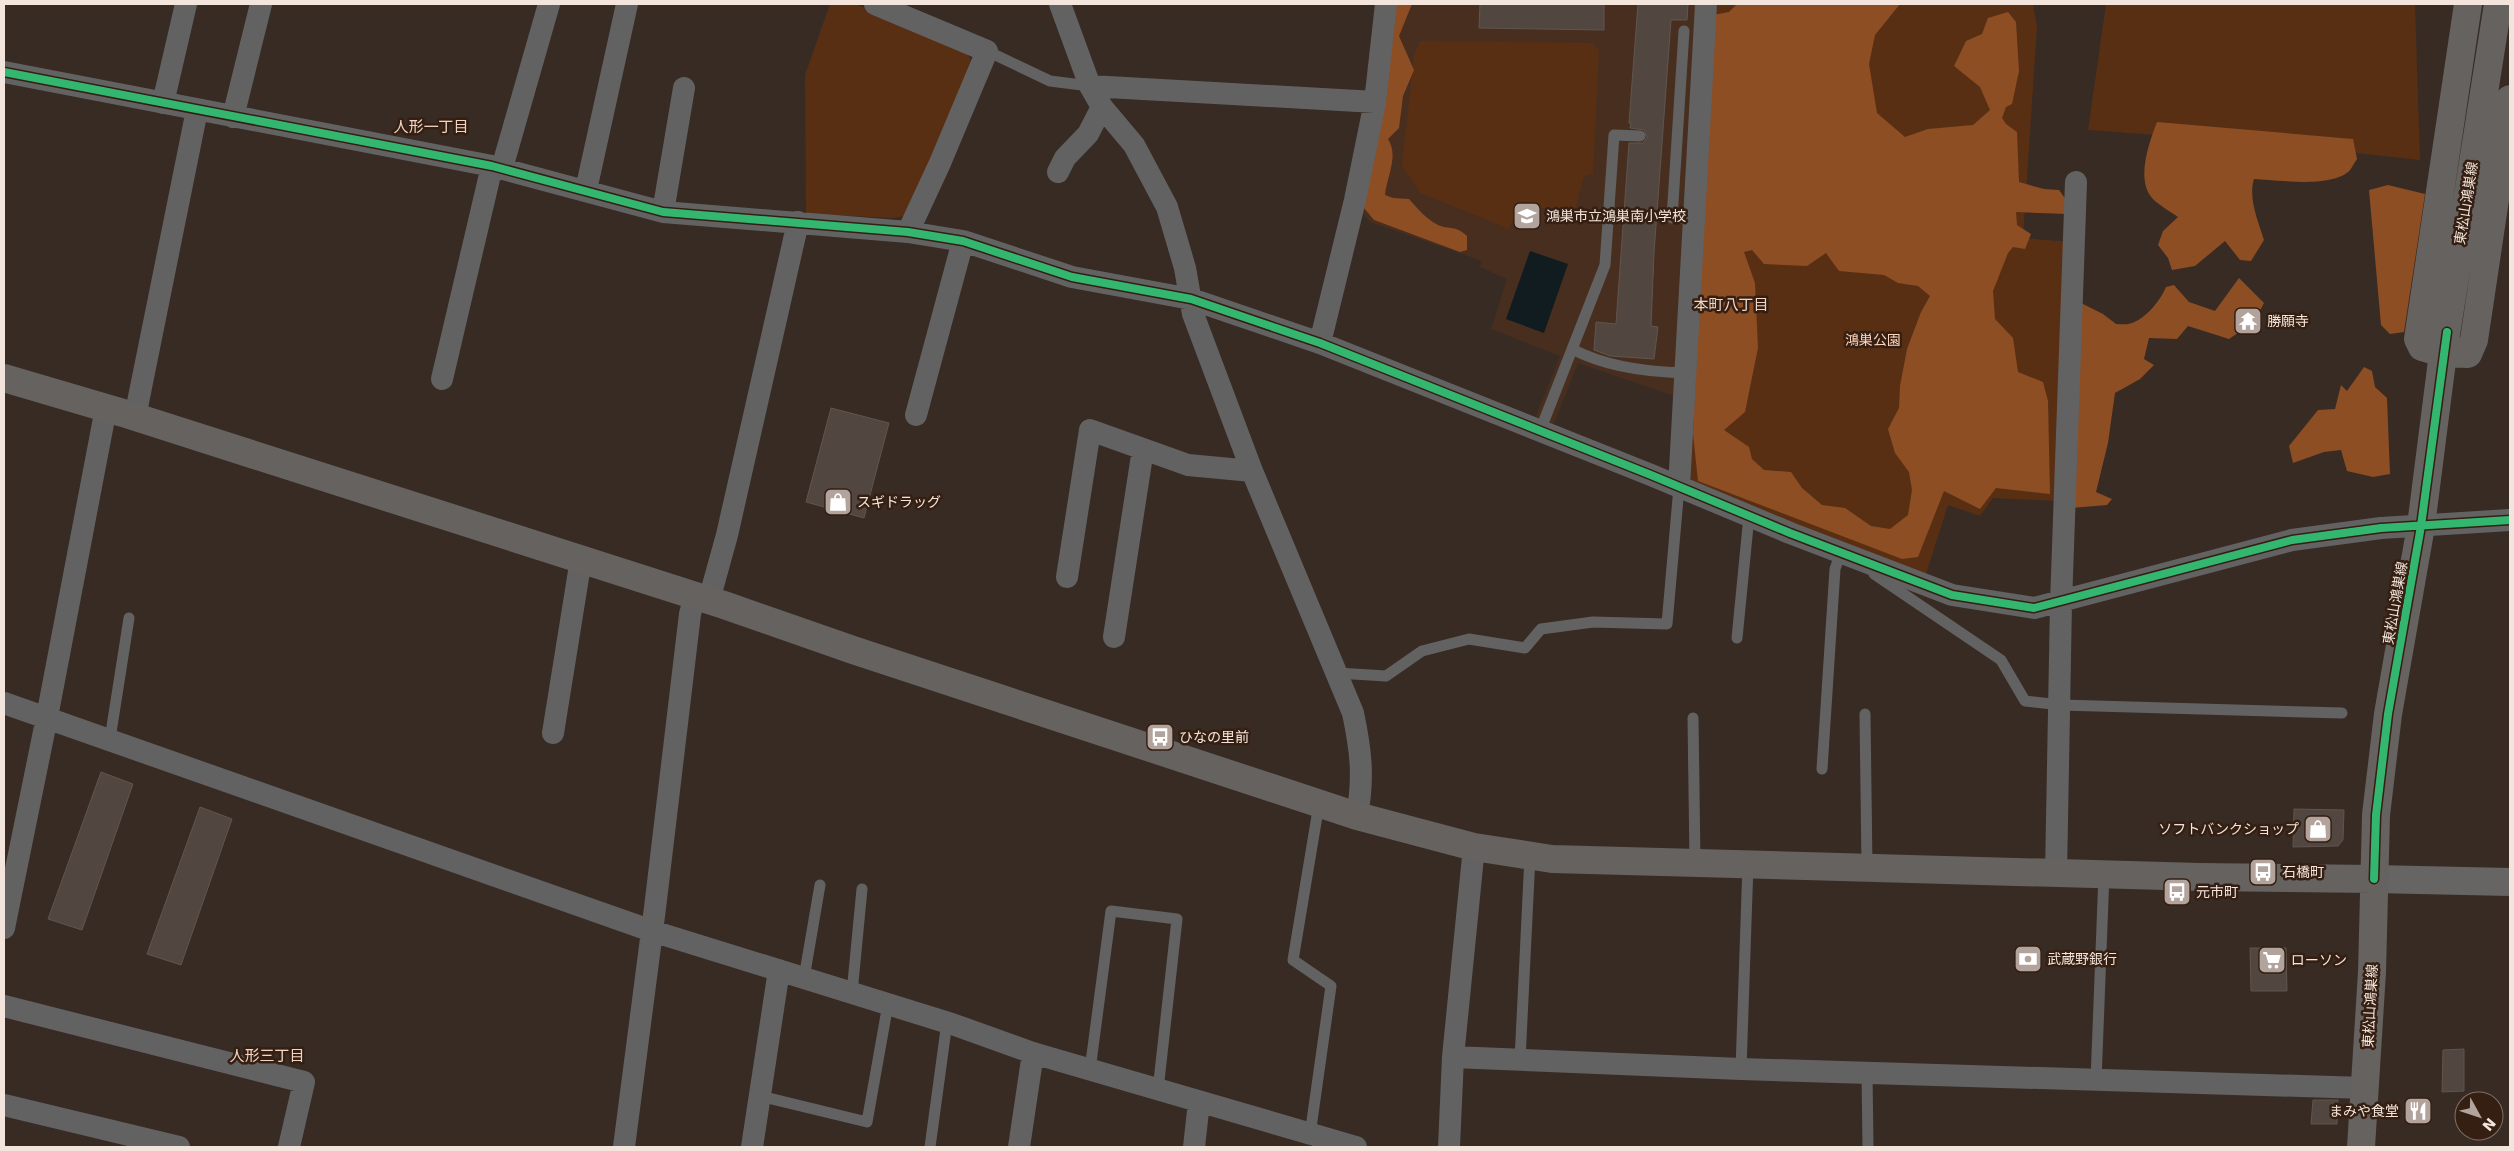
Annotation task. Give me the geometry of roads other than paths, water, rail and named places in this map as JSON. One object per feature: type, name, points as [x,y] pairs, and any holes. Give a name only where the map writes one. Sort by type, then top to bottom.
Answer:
[{"type":"main road","points":[[2468,4],[2418,339],[2422,347],[2443,352],[2468,354],[2474,340],[2510,99]]},
{"type":"main road","name":"東松山鴻巣線","points":[[2361,1147],[2372,972],[2376,815],[2388,714],[2421,526],[2443,352],[2498,4]]},
{"type":"main road","points":[[4,378],[135,417],[702,598],[853,650],[1357,816],[1474,847],[1552,860],[1867,867],[2056,874],[2510,882]]},
{"type":"street","points":[[163,103],[186,4]]},
{"type":"street","points":[[233,117],[261,4]]},
{"type":"street","points":[[442,379],[497,167],[548,4]]},
{"type":"street","points":[[586,190],[627,4]]},
{"type":"street","points":[[875,4],[910,11],[987,51],[940,163],[908,232]]},
{"type":"street","points":[[1060,4],[1090,86],[1102,107],[1134,145],[1167,207],[1185,268],[1193,314],[1252,471],[1353,712],[1361,754],[1362,784],[1357,816]]},
{"type":"street","points":[[1320,344],[1355,200],[1375,102],[1386,4]]},
{"type":"street","points":[[1679,487],[1706,4]]},
{"type":"street","points":[[4,72],[497,167],[663,212],[908,232],[963,241],[1072,278],[1191,299],[1320,344],[1749,516],[1952,595],[2034,608],[2292,540],[2381,528],[2510,520]]},
{"type":"street","points":[[1090,86],[1375,102]]},
{"type":"street","points":[[663,212],[684,88]]},
{"type":"street","points":[[1058,172],[1065,158],[1088,134],[1102,107]]},
{"type":"street","points":[[135,417],[197,110]]},
{"type":"street","points":[[2056,874],[2061,706],[2061,602],[2076,182]]},
{"type":"street","points":[[624,1147],[690,614],[702,598],[727,535],[798,222]]},
{"type":"street","points":[[916,415],[963,241]]},
{"type":"street","points":[[4,928],[48,717],[106,408]]},
{"type":"street","points":[[1068,577],[1090,430],[1188,465],[1252,471]]},
{"type":"street","points":[[1114,637],[1143,449]]},
{"type":"street","points":[[553,733],[581,559]]},
{"type":"street","points":[[4,703],[110,739],[294,810],[652,931],[947,1022],[1033,1053],[1356,1147]]},
{"type":"street","points":[[1449,1147],[1453,1057],[1474,847]]},
{"type":"street","points":[[752,1147],[779,970]]},
{"type":"street","points":[[4,1006],[304,1082],[289,1147]]},
{"type":"street","points":[[1019,1147],[1033,1053]]},
{"type":"street","points":[[1453,1057],[1741,1069],[2365,1088]]},
{"type":"street","points":[[1194,1147],[1199,1102]]},
{"type":"street","points":[[4,1105],[180,1147]]},
{"type":"lane","points":[[1684,31],[1672,218],[1693,218]]},
{"type":"lane","points":[[987,51],[1050,80],[1090,86]]},
{"type":"lane","points":[[1540,431],[1605,265],[1614,135],[1640,136]]},
{"type":"lane","points":[[1572,348],[1588,357],[1650,372],[1685,373]]},
{"type":"lane","points":[[1337,673],[1386,676],[1422,651],[1469,639],[1525,648],[1542,628],[1593,622],[1667,624],[1679,487]]},
{"type":"lane","points":[[1737,638],[1749,516]]},
{"type":"lane","points":[[1822,769],[1835,569],[1850,555],[1873,574],[2001,660],[2025,701],[2061,706],[2342,713]]},
{"type":"lane","points":[[110,739],[129,618]]},
{"type":"lane","points":[[1865,714],[1867,867]]},
{"type":"lane","points":[[1693,718],[1695,863]]},
{"type":"lane","points":[[1310,1135],[1331,986],[1293,960],[1320,804]]},
{"type":"lane","points":[[1520,1060],[1530,856]]},
{"type":"lane","points":[[1741,1069],[1748,864]]},
{"type":"lane","points":[[2096,1080],[2104,874]]},
{"type":"lane","points":[[804,978],[820,885]]},
{"type":"lane","points":[[852,992],[862,889]]},
{"type":"lane","points":[[1090,1070],[1111,911],[1177,919],[1158,1090]]},
{"type":"lane","points":[[760,1096],[867,1122],[888,1004]]},
{"type":"lane","points":[[930,1147],[947,1022]]},
{"type":"lane","points":[[1867,1073],[1868,1147]]},
{"type":"place","name":"鴻巣市立鴻巣南小学校","points":[[1527,216]]},
{"type":"place","name":"勝願寺","points":[[2248,321]]},
{"type":"place","name":"スギドラッグ","points":[[838,502]]},
{"type":"place","name":"ひなの里前","points":[[1160,737]]},
{"type":"place","name":"ソフトバンクショップ","points":[[2318,829]]},
{"type":"place","name":"石橋町","points":[[2263,872]]},
{"type":"place","name":"元市町","points":[[2177,892]]},
{"type":"place","name":"武蔵野銀行","points":[[2028,959]]},
{"type":"place","name":"ローソン","points":[[2272,960]]},
{"type":"place","name":"まみや食堂","points":[[2418,1111]]},
{"type":"district","name":"人形一丁目","points":[[431,127]]},
{"type":"district","name":"本町八丁目","points":[[1731,305]]},
{"type":"district","name":"人形三丁目","points":[[267,1056]]},
{"type":"park label","name":"鴻巣公園","points":[[1873,340]]}]
